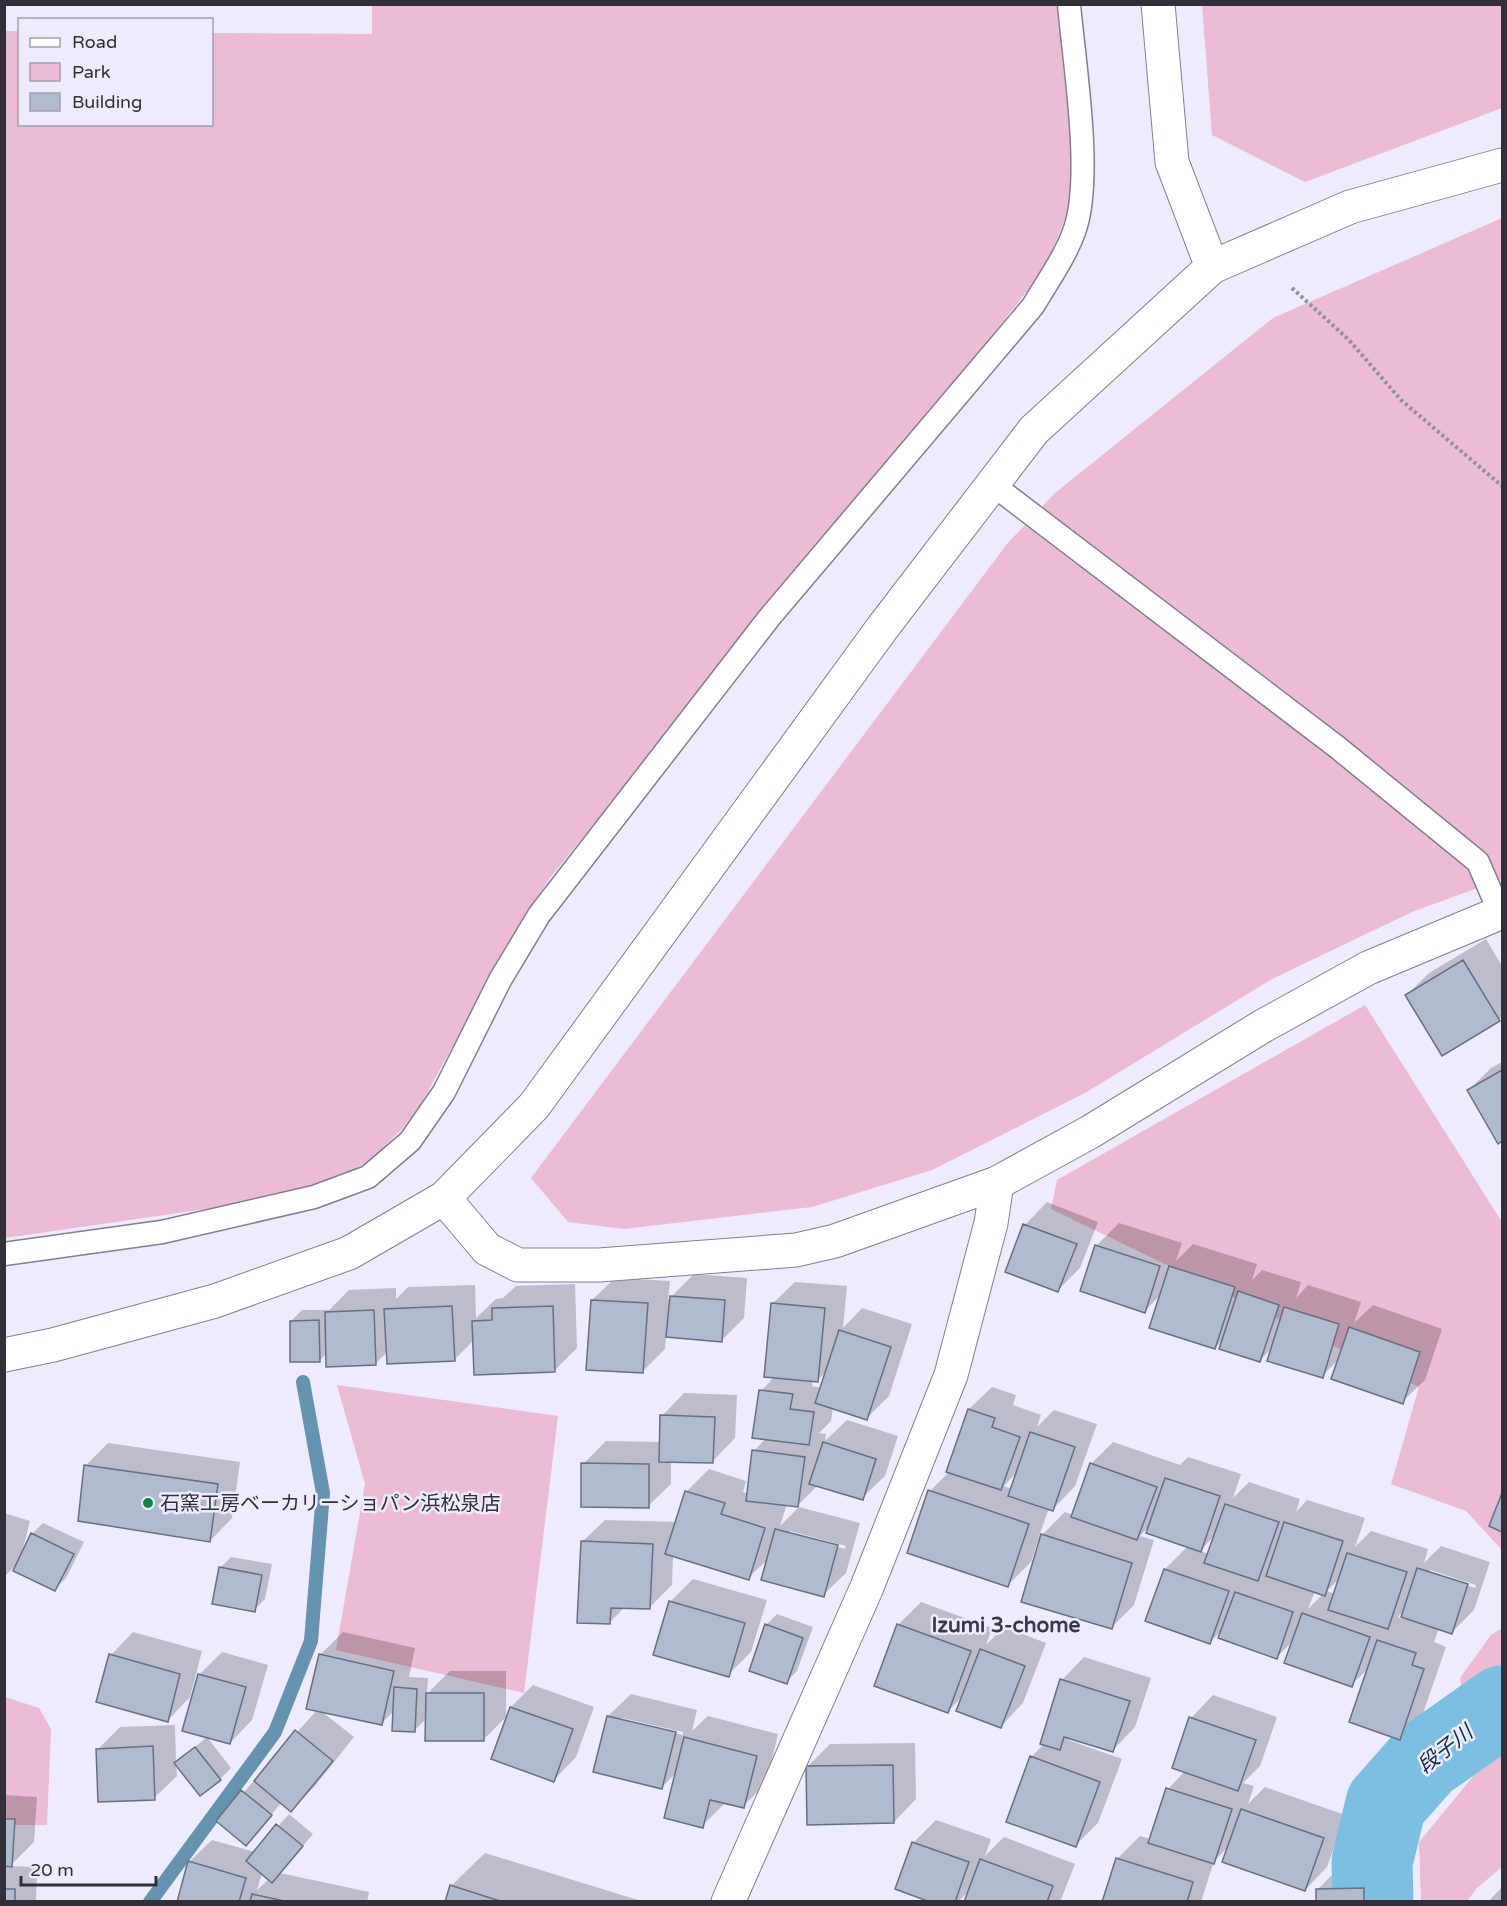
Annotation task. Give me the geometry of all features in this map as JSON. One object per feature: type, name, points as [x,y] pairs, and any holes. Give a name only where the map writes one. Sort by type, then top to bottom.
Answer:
[{"type":"street","points":[[1158,4],[1172,162],[1212,267]]},
{"type":"street","points":[[4,1354],[53,1345],[214,1301],[349,1253],[444,1198],[534,1106],[883,627],[1034,429],[1212,267],[1350,207],[1503,165]]},
{"type":"street","points":[[444,1198],[487,1249],[518,1265],[599,1265],[796,1250],[836,1241],[997,1183],[1090,1132],[1263,1026],[1368,968],[1501,913]]},
{"type":"street","points":[[728,1902],[867,1587],[951,1375],[991,1223],[997,1183]]},
{"type":"lane","points":[[4,1254],[162,1232],[314,1197],[368,1177],[410,1141],[444,1092],[500,980],[539,915],[769,618],[1033,306],[1075,229],[1082,184],[1069,4]]},
{"type":"lane","points":[[992,484],[1337,747],[1478,862],[1501,913]]},
{"type":"path","points":[[1292,288],[1349,340],[1401,400],[1503,486]]},
{"type":"green space","points":[[372,5],[1057,5],[1072,155],[1072,185],[1067,214],[1045,268],[549,879],[513,936],[421,1104],[402,1129],[366,1164],[319,1186],[262,1201],[5,1238],[4,31],[18,31],[18,126],[213,126],[213,33],[372,34]]},
{"type":"green space","points":[[1202,5],[1502,5],[1502,108],[1305,182],[1212,135]]},
{"type":"green space","points":[[1502,218],[1502,879],[1412,912],[1272,979],[1085,1093],[932,1170],[812,1207],[624,1229],[568,1222],[531,1178],[1007,544],[1055,493],[1273,318]]},
{"type":"green space","points":[[1365,1005],[1502,1222],[1502,1550],[1466,1511],[1391,1484],[1419,1387],[1051,1209],[1057,1180]]},
{"type":"green space","points":[[337,1385],[558,1416],[524,1693],[336,1650],[365,1484]]},
{"type":"green space","points":[[1502,1628],[1502,1867],[1477,1888],[1467,1901],[1421,1901],[1419,1842],[1476,1773],[1460,1678],[1491,1635]]},
{"type":"green space","points":[[5,1697],[39,1708],[51,1729],[47,1825],[5,1825]]},
{"type":"building","points":[[1463,960],[1500,1021],[1442,1056],[1405,995]]},
{"type":"building","points":[[1502,1070],[1502,1141],[1498,1144],[1467,1090]]},
{"type":"building","points":[[1023,1224],[1077,1244],[1058,1292],[1005,1272]]},
{"type":"building","points":[[1095,1245],[1160,1266],[1145,1313],[1080,1291]]},
{"type":"building","points":[[1169,1266],[1235,1287],[1215,1349],[1149,1328]]},
{"type":"building","points":[[1238,1291],[1279,1305],[1260,1362],[1219,1349]]},
{"type":"building","points":[[670,1296],[725,1300],[722,1342],[666,1337]]},
{"type":"building","points":[[591,1300],[648,1303],[643,1373],[586,1370]]},
{"type":"building","points":[[771,1303],[825,1308],[818,1382],[764,1377]]},
{"type":"building","points":[[452,1306],[455,1361],[387,1364],[384,1309]]},
{"type":"building","points":[[553,1306],[555,1372],[474,1375],[472,1321],[492,1320],[492,1308]]},
{"type":"building","points":[[1284,1307],[1339,1324],[1323,1378],[1267,1361]]},
{"type":"building","points":[[374,1310],[376,1365],[326,1367],[325,1312]]},
{"type":"building","points":[[319,1320],[320,1362],[290,1362],[290,1321]]},
{"type":"building","points":[[1349,1327],[1420,1352],[1403,1404],[1331,1379]]},
{"type":"building","points":[[839,1330],[891,1347],[867,1420],[815,1403]]},
{"type":"building","points":[[759,1390],[793,1394],[790,1409],[814,1412],[809,1445],[752,1438]]},
{"type":"building","points":[[968,1409],[995,1418],[992,1427],[1020,1437],[1001,1490],[946,1472]]},
{"type":"building","points":[[660,1415],[715,1417],[713,1463],[659,1462]]},
{"type":"building","points":[[1030,1432],[1075,1447],[1053,1511],[1008,1496]]},
{"type":"building","points":[[823,1442],[876,1459],[863,1500],[809,1484]]},
{"type":"building","points":[[752,1450],[805,1457],[798,1507],[746,1501]]},
{"type":"building","points":[[581,1463],[649,1464],[649,1508],[581,1507]]},
{"type":"building","points":[[1090,1463],[1157,1487],[1137,1540],[1071,1517]]},
{"type":"building","name":"石窯工房ベーカリーショパン浜松泉店","points":[[84,1465],[218,1484],[210,1542],[78,1521]]},
{"type":"building","points":[[1165,1478],[1220,1496],[1201,1552],[1146,1533]]},
{"type":"building","points":[[928,1490],[1029,1524],[1008,1587],[907,1553]]},
{"type":"building","points":[[685,1491],[725,1503],[721,1514],[765,1528],[749,1580],[665,1554]]},
{"type":"building","points":[[1502,1493],[1502,1532],[1489,1526]]},
{"type":"building","points":[[1225,1504],[1279,1522],[1258,1581],[1204,1563]]},
{"type":"building","points":[[1284,1522],[1343,1541],[1325,1596],[1266,1576]]},
{"type":"building","points":[[775,1529],[838,1545],[824,1597],[761,1580]]},
{"type":"building","points":[[31,1533],[74,1554],[55,1591],[13,1571]]},
{"type":"building","points":[[1041,1534],[1132,1563],[1112,1629],[1021,1602]]},
{"type":"building","points":[[581,1541],[653,1544],[650,1609],[611,1608],[610,1624],[577,1623]]},
{"type":"building","points":[[1347,1553],[1407,1572],[1388,1629],[1328,1610]]},
{"type":"building","points":[[219,1567],[262,1575],[255,1612],[212,1604]]},
{"type":"building","points":[[1417,1568],[1468,1584],[1452,1634],[1401,1617]]},
{"type":"building","points":[[1164,1569],[1229,1591],[1210,1644],[1145,1621]]},
{"type":"building","points":[[1235,1592],[1293,1612],[1277,1659],[1218,1638]]},
{"type":"building","points":[[669,1601],[745,1623],[729,1677],[653,1655]]},
{"type":"building","points":[[1302,1613],[1370,1637],[1352,1687],[1284,1663]]},
{"type":"building","points":[[765,1624],[803,1638],[787,1684],[749,1671]]},
{"type":"building","points":[[897,1624],[971,1651],[948,1713],[874,1686]]},
{"type":"building","points":[[1377,1640],[1416,1653],[1412,1665],[1424,1669],[1400,1740],[1349,1722]]},
{"type":"building","points":[[980,1649],[1025,1666],[1001,1728],[956,1711]]},
{"type":"building","points":[[109,1654],[180,1674],[168,1722],[96,1702]]},
{"type":"building","points":[[319,1654],[394,1671],[382,1725],[306,1709]]},
{"type":"building","points":[[198,1674],[246,1687],[230,1744],[182,1731]]},
{"type":"building","points":[[1060,1679],[1130,1701],[1113,1752],[1064,1737],[1060,1750],[1040,1744]]},
{"type":"building","points":[[394,1687],[417,1689],[415,1732],[392,1731]]},
{"type":"building","points":[[426,1693],[484,1693],[484,1741],[425,1741]]},
{"type":"building","points":[[510,1707],[573,1729],[554,1782],[491,1759]]},
{"type":"building","points":[[607,1716],[676,1732],[662,1789],[593,1772]]},
{"type":"building","points":[[1189,1717],[1256,1740],[1238,1791],[1172,1768]]},
{"type":"building","points":[[295,1730],[333,1761],[291,1812],[254,1781]]},
{"type":"building","points":[[684,1737],[757,1756],[744,1808],[710,1800],[703,1828],[664,1818]]},
{"type":"building","points":[[153,1746],[155,1800],[98,1802],[96,1749]]},
{"type":"building","points":[[195,1747],[221,1780],[200,1796],[174,1763]]},
{"type":"building","points":[[1030,1756],[1100,1782],[1076,1847],[1006,1822]]},
{"type":"building","points":[[893,1765],[894,1823],[807,1825],[806,1766]]},
{"type":"building","points":[[1166,1788],[1232,1809],[1214,1864],[1148,1843]]},
{"type":"building","points":[[241,1790],[272,1815],[246,1846],[216,1821]]},
{"type":"building","points":[[1241,1809],[1324,1838],[1305,1891],[1222,1862]]},
{"type":"building","points":[[4,1819],[15,1819],[12,1867],[4,1866]]},
{"type":"building","points":[[276,1824],[303,1846],[272,1883],[246,1861]]},
{"type":"building","points":[[912,1842],[969,1862],[955,1902],[930,1902],[895,1889]]},
{"type":"building","points":[[1116,1858],[1193,1882],[1187,1902],[1102,1902]]},
{"type":"building","points":[[980,1859],[1053,1886],[1047,1902],[964,1902]]},
{"type":"building","points":[[188,1861],[246,1878],[239,1902],[177,1902]]},
{"type":"building","points":[[450,1885],[503,1902],[445,1902]]},
{"type":"building","points":[[1364,1888],[1364,1902],[1316,1902],[1316,1889]]},
{"type":"building","points":[[4,1889],[15,1889],[15,1902],[4,1902]]},
{"type":"building","points":[[252,1894],[289,1902],[250,1902]]},
{"type":"waterway","points":[[150,1902],[275,1732],[311,1641],[323,1493],[303,1382]]},
{"type":"waterway","name":"段子川","points":[[1373,1902],[1372,1862],[1386,1804],[1424,1761],[1502,1706]]},
{"type":"place","name":"石窯工房ベーカリーショパン浜松泉店","points":[[148,1503]]},
{"type":"district","name":"Izumi 3-chome","points":[[1006,1625]]}]
